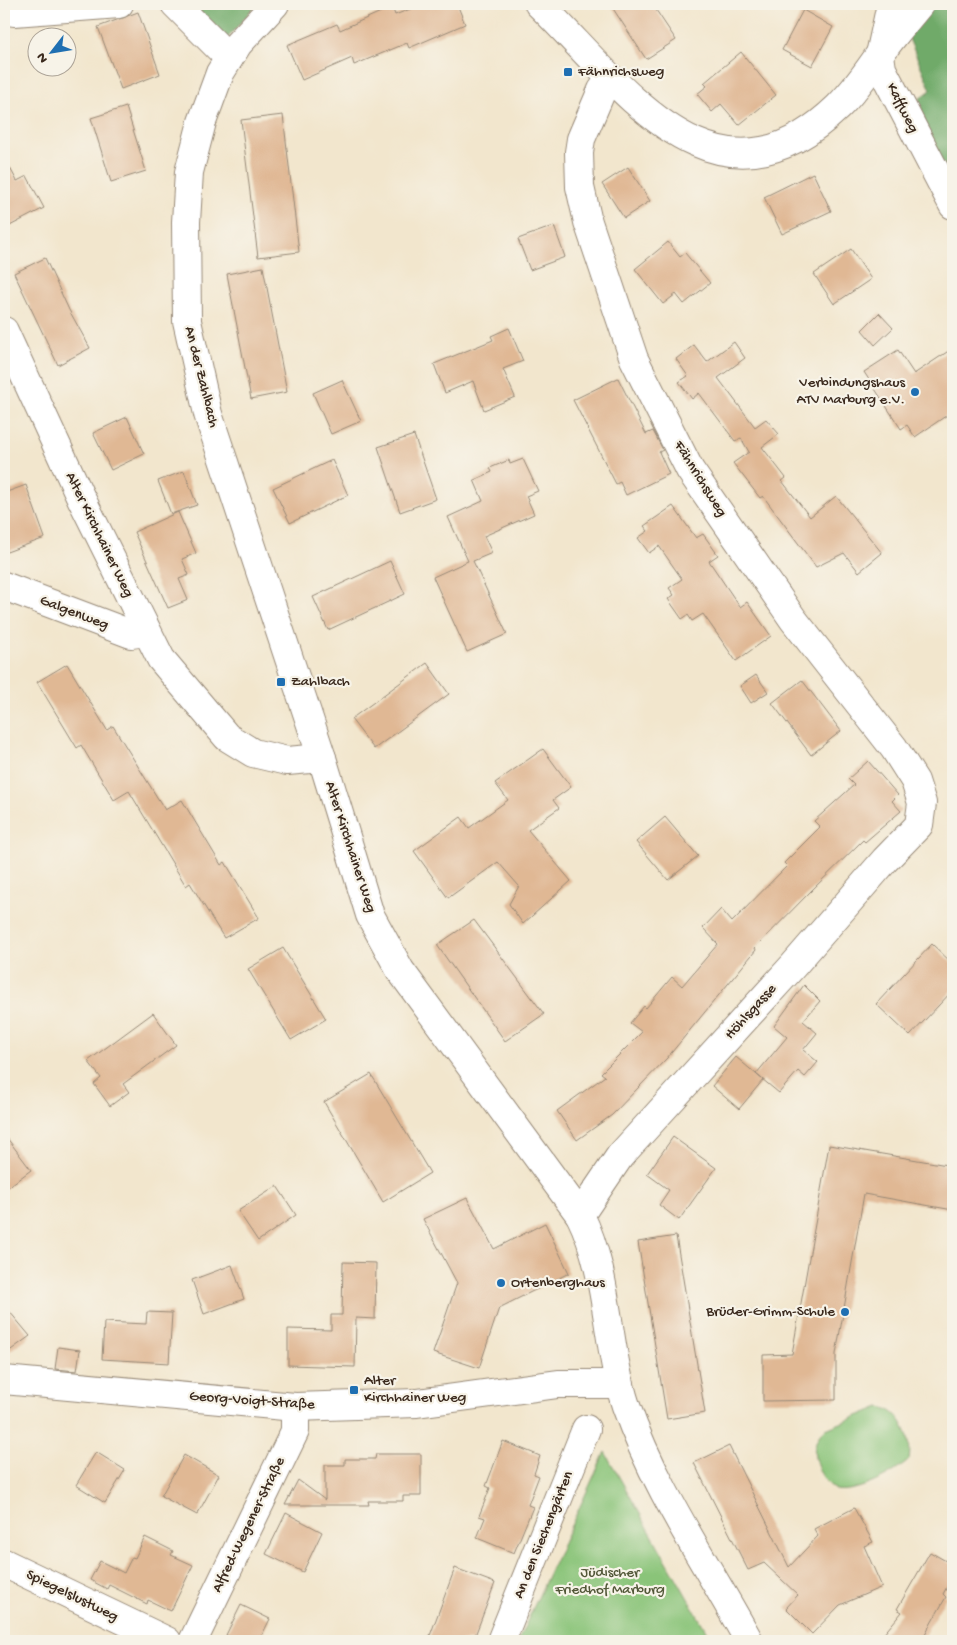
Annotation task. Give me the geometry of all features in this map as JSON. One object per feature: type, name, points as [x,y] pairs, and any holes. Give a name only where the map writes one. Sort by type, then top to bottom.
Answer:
[{"type":"street","points":[[12,8],[119,4]]},
{"type":"street","points":[[175,4],[228,58]]},
{"type":"street","name":"An der Zahlbach","points":[[275,4],[238,44],[228,58],[204,114],[189,172],[186,222],[187,321],[208,414],[322,758]]},
{"type":"street","points":[[539,4],[610,79],[654,117],[686,138],[724,151],[756,151],[794,139],[819,124],[854,90],[920,4]]},
{"type":"street","name":"Kaffweg","points":[[891,4],[880,55],[882,69],[953,205]]},
{"type":"street","name":"Fähnrichsweg","points":[[610,79],[602,90],[581,139],[579,152],[580,187],[588,222],[634,359],[690,470],[793,619],[894,748],[915,781],[922,803],[922,811]]},
{"type":"street","name":"Alter Kirchhainer Weg","points":[[4,331],[146,632],[161,659],[227,737],[253,753],[288,761],[322,758],[370,915],[400,970],[580,1215],[598,1262],[620,1384],[626,1406],[665,1495],[749,1641]]},
{"type":"street","name":"Galgenweg","points":[[4,586],[131,634],[146,632]]},
{"type":"street","name":"Höhlsgasse","points":[[580,1215],[620,1156],[793,966],[885,860],[919,825],[922,811]]},
{"type":"street","name":"Georg-Voigt-Straße","points":[[4,1380],[295,1407],[417,1403],[558,1384],[620,1384]]},
{"type":"street","name":"Alfred-Wegener-Straße","points":[[193,1641],[295,1430],[295,1407]]},
{"type":"street","name":"An den Siechengärten","points":[[501,1641],[586,1430]]},
{"type":"street","name":"Spiegelslustweg","points":[[4,1563],[167,1641]]},
{"type":"green space","points":[[193,4],[257,4],[225,41]]},
{"type":"green space","points":[[894,4],[953,4],[953,232],[919,99],[931,90]]},
{"type":"green space","points":[[880,1407],[888,1409],[900,1420],[909,1444],[909,1460],[875,1482],[854,1489],[836,1490],[823,1478],[816,1461],[814,1452],[819,1435],[826,1429]]},
{"type":"green space","name":"Jüdischer Friedhof Marburg","points":[[605,1452],[712,1641],[518,1641]]},
{"type":"building","points":[[423,4],[457,4],[465,24],[409,48],[407,43],[354,65],[352,58],[302,80],[287,45],[337,24],[340,30],[392,7],[395,15]]},
{"type":"building","points":[[610,4],[652,4],[676,40],[646,59]]},
{"type":"building","points":[[803,10],[833,27],[812,66],[782,50]]},
{"type":"building","points":[[138,12],[160,74],[121,89],[98,27]]},
{"type":"building","points":[[741,52],[776,95],[739,125],[721,104],[712,112],[697,94],[707,86],[704,83]]},
{"type":"building","points":[[126,107],[146,171],[111,182],[91,118]]},
{"type":"building","points":[[283,115],[299,252],[258,257],[241,120]]},
{"type":"building","points":[[4,157],[17,181],[27,176],[44,208],[4,229]]},
{"type":"building","points":[[628,167],[650,201],[624,218],[602,184]]},
{"type":"building","points":[[813,173],[831,211],[782,234],[764,197]]},
{"type":"building","points":[[554,226],[565,257],[530,270],[518,239]]},
{"type":"building","points":[[668,242],[680,257],[685,253],[710,283],[684,304],[676,294],[663,304],[635,269]]},
{"type":"building","points":[[851,249],[871,279],[834,304],[814,274]]},
{"type":"building","points":[[45,258],[69,310],[90,348],[58,365],[14,273]]},
{"type":"building","points":[[263,267],[287,392],[251,399],[227,274]]},
{"type":"building","points":[[879,313],[893,328],[875,345],[862,330]]},
{"type":"building","points":[[509,328],[523,361],[503,369],[515,397],[484,410],[473,381],[445,393],[434,364],[493,340],[491,336]]},
{"type":"building","points":[[734,342],[745,358],[718,378],[755,427],[766,419],[779,434],[762,447],[786,478],[782,481],[810,517],[836,496],[882,553],[859,572],[844,553],[816,567],[763,496],[760,498],[733,463],[749,452],[741,438],[735,441],[699,393],[692,399],[679,382],[688,376],[676,359],[694,345],[707,362]]},
{"type":"building","name":"Verbindungshaus ATV Marburg e.V.","points":[[953,348],[953,411],[915,437],[907,425],[901,429],[864,372],[898,350],[914,374]]},
{"type":"building","points":[[618,378],[646,434],[653,431],[663,450],[659,452],[669,474],[626,495],[620,482],[616,484],[573,400]]},
{"type":"building","points":[[342,380],[361,421],[331,434],[313,393]]},
{"type":"building","points":[[127,417],[144,454],[111,470],[93,433]]},
{"type":"building","points":[[414,435],[436,499],[400,512],[378,447]]},
{"type":"building","points":[[523,459],[538,491],[526,496],[534,514],[484,536],[492,553],[473,561],[507,634],[467,652],[433,577],[468,561],[448,517],[483,501],[474,480],[492,472],[490,468],[509,460],[510,464]]},
{"type":"building","points":[[332,460],[348,495],[290,523],[273,488]]},
{"type":"building","points":[[184,471],[197,505],[171,514],[158,481]]},
{"type":"building","points":[[26,485],[45,538],[4,553],[4,493]]},
{"type":"building","points":[[673,506],[696,538],[703,534],[718,555],[709,561],[740,607],[747,602],[771,636],[736,661],[703,614],[692,621],[688,615],[682,619],[668,599],[674,595],[669,588],[682,579],[659,546],[649,553],[638,538],[648,531],[644,526]]},
{"type":"building","points":[[178,512],[196,553],[182,559],[189,575],[179,579],[188,600],[168,608],[134,532]]},
{"type":"building","points":[[390,561],[405,594],[328,630],[313,597]]},
{"type":"building","points":[[427,663],[449,694],[374,749],[351,719]]},
{"type":"building","points":[[67,664],[107,730],[113,726],[165,810],[182,800],[221,865],[225,862],[259,918],[224,938],[190,883],[186,886],[129,791],[114,800],[81,745],[77,748],[37,682]]},
{"type":"building","points":[[756,675],[768,692],[751,703],[740,686]]},
{"type":"building","points":[[802,680],[841,731],[811,755],[772,703]]},
{"type":"building","points":[[543,749],[571,787],[553,800],[559,808],[528,830],[571,881],[523,924],[509,904],[519,886],[498,862],[448,898],[414,851],[461,817],[469,828],[508,800],[495,783]]},
{"type":"building","points":[[868,761],[898,795],[892,801],[901,811],[865,842],[863,840],[811,891],[755,948],[756,950],[667,1058],[612,1115],[577,1140],[557,1111],[605,1076],[601,1073],[642,1032],[630,1023],[644,1006],[646,1008],[672,977],[682,986],[718,944],[703,928],[721,909],[732,922],[787,866],[784,863],[820,827],[814,821],[854,785],[848,779]]},
{"type":"building","points":[[665,817],[698,856],[668,880],[636,842]]},
{"type":"building","points":[[474,920],[544,1014],[505,1041],[437,945]]},
{"type":"building","points":[[932,944],[953,964],[953,990],[910,1036],[876,1004]]},
{"type":"building","points":[[283,948],[326,1019],[291,1040],[248,969]]},
{"type":"building","points":[[804,985],[820,1001],[803,1021],[817,1033],[803,1050],[818,1062],[805,1077],[798,1071],[779,1093],[756,1074],[787,1037],[774,1026]]},
{"type":"building","points":[[153,1013],[176,1045],[123,1084],[129,1092],[110,1106],[94,1084],[101,1078],[88,1061]]},
{"type":"building","points":[[736,1057],[763,1080],[739,1109],[712,1086]]},
{"type":"building","points":[[371,1074],[430,1173],[383,1202],[324,1102]]},
{"type":"building","points":[[4,1134],[31,1170],[4,1190]]},
{"type":"building","points":[[673,1137],[716,1168],[679,1220],[659,1205],[669,1190],[647,1174]]},
{"type":"building","points":[[829,1145],[953,1166],[953,1210],[864,1194],[836,1354],[836,1400],[763,1401],[763,1355],[792,1354]]},
{"type":"building","points":[[277,1186],[296,1215],[258,1241],[238,1211]]},
{"type":"building","name":"Ortenberghaus","points":[[467,1198],[494,1249],[545,1223],[569,1273],[499,1308],[479,1368],[433,1353],[457,1283],[423,1219]]},
{"type":"building","points":[[676,1236],[705,1413],[667,1419],[638,1242]]},
{"type":"building","points":[[343,1262],[376,1263],[375,1319],[356,1318],[355,1367],[288,1365],[288,1329],[331,1330],[331,1315],[342,1315]]},
{"type":"building","points":[[232,1265],[244,1299],[204,1314],[192,1280]]},
{"type":"building","points":[[4,1305],[30,1336],[4,1355]]},
{"type":"building","points":[[147,1312],[172,1313],[169,1363],[102,1359],[104,1322],[146,1324]]},
{"type":"building","points":[[58,1347],[80,1350],[77,1371],[55,1369]]},
{"type":"building","points":[[503,1441],[540,1456],[534,1474],[539,1476],[528,1505],[533,1507],[514,1553],[477,1538],[485,1518],[479,1516],[490,1488],[486,1486]]},
{"type":"building","points":[[729,1446],[789,1567],[818,1536],[814,1529],[854,1508],[873,1542],[864,1546],[882,1587],[840,1605],[812,1634],[786,1608],[798,1595],[764,1563],[748,1570],[694,1463]]},
{"type":"building","points":[[96,1452],[125,1470],[105,1503],[76,1485]]},
{"type":"building","points":[[376,1454],[421,1454],[421,1496],[403,1496],[403,1501],[368,1501],[369,1505],[285,1505],[298,1480],[325,1500],[325,1465],[345,1465],[345,1459],[375,1459]]},
{"type":"building","points":[[184,1455],[219,1475],[197,1515],[161,1496]]},
{"type":"building","points":[[286,1513],[322,1532],[303,1572],[266,1554]]},
{"type":"building","points":[[145,1537],[173,1551],[171,1555],[193,1565],[171,1611],[148,1600],[147,1604],[109,1585],[107,1589],[90,1580],[100,1561],[124,1573],[132,1557],[135,1558]]},
{"type":"building","points":[[930,1552],[953,1565],[953,1576],[943,1594],[946,1597],[921,1641],[878,1641],[902,1612],[897,1609]]},
{"type":"building","points":[[455,1568],[495,1583],[473,1641],[428,1641]]},
{"type":"building","points":[[241,1605],[270,1619],[259,1641],[239,1641],[226,1635]]},
{"type":"place","name":"Fähnrichsweg","points":[[568,72]]},
{"type":"place","name":"Verbindungshaus ATV Marburg e.V.","points":[[915,392]]},
{"type":"place","name":"Zahlbach","points":[[281,682]]},
{"type":"place","name":"Ortenberghaus","points":[[501,1283]]},
{"type":"place","name":"Brüder-Grimm-Schule","points":[[845,1312]]},
{"type":"place","name":"Alter Kirchhainer Weg","points":[[354,1390]]}]
